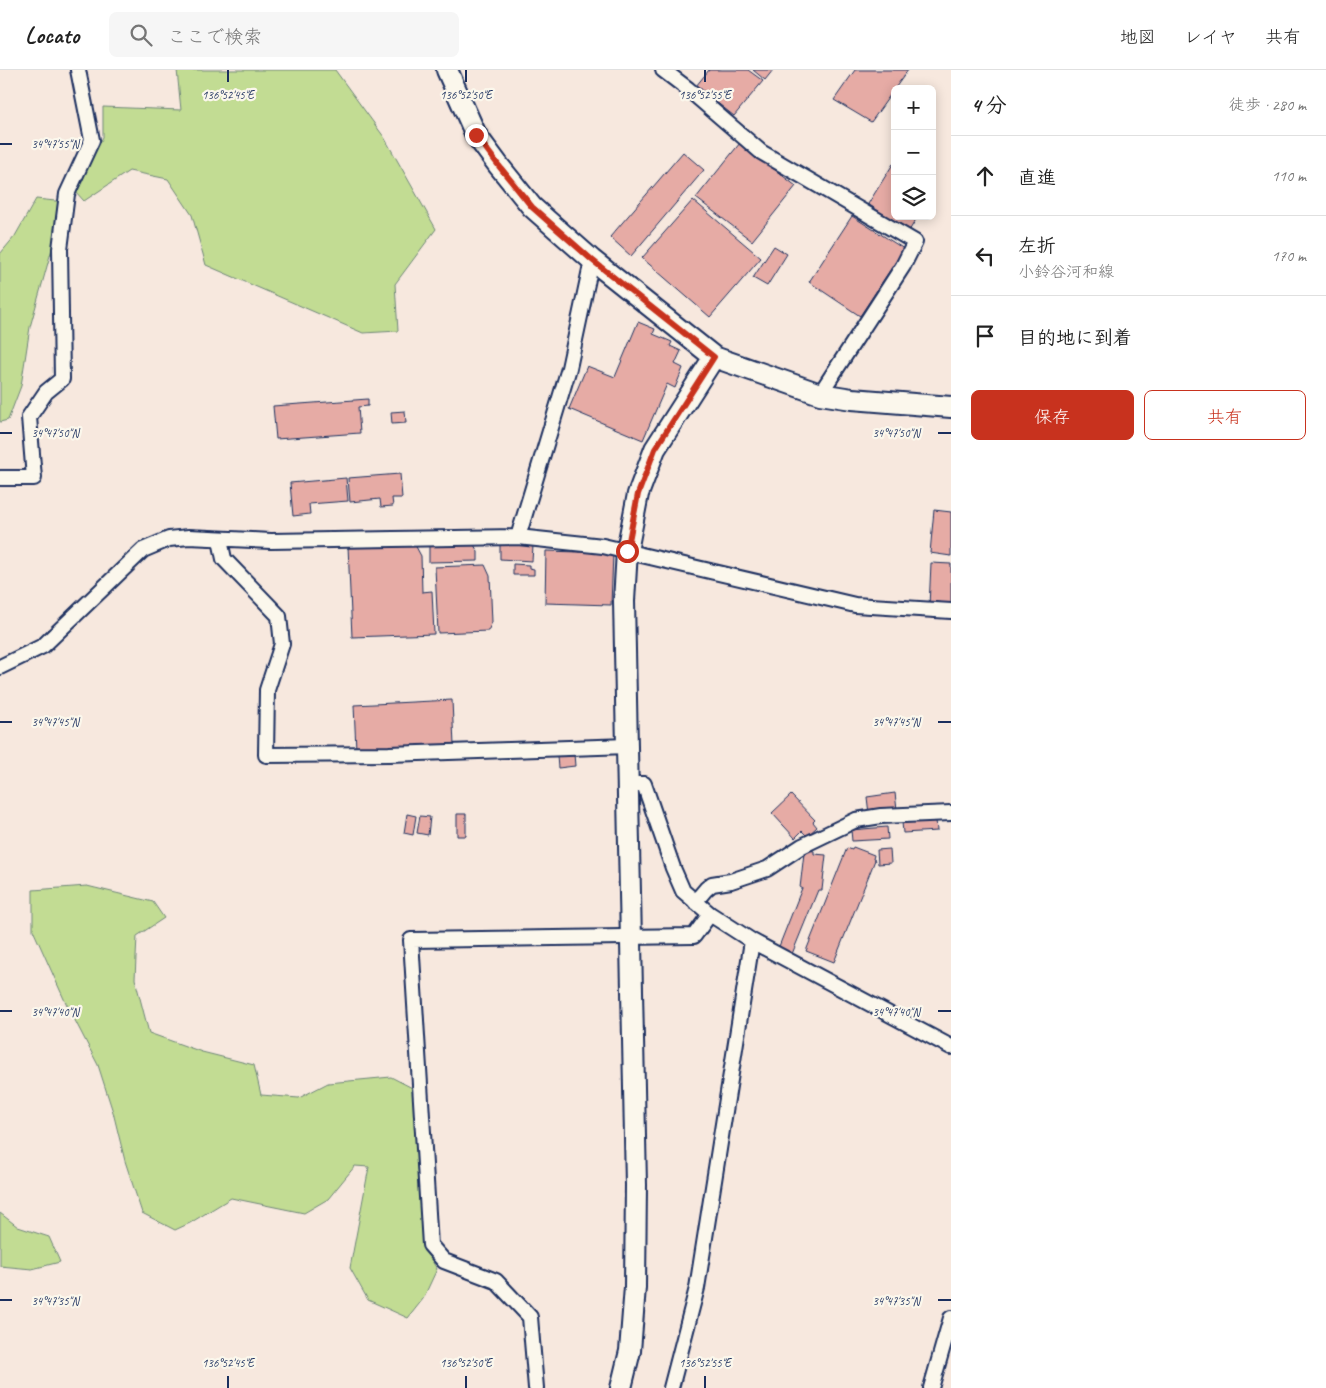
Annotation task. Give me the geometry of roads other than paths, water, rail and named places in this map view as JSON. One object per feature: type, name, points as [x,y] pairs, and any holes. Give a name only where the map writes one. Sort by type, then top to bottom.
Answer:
[{"type":"street","points":[[0,478],[34,478],[29,417],[46,392],[62,380],[61,240],[67,194],[92,140],[78,70]]},
{"type":"street","points":[[447,70],[476,135],[532,207],[592,260],[714,357],[820,394],[852,399],[951,406]]},
{"type":"street","points":[[663,70],[761,152],[915,242],[903,266],[820,394]]},
{"type":"street","points":[[518,537],[569,368],[592,260]]},
{"type":"street","points":[[621,1388],[630,1351],[635,1288],[636,1185],[624,601],[627,551],[638,494],[655,449],[714,357]]},
{"type":"street","points":[[0,667],[43,646],[143,550],[169,538],[189,537],[271,541],[518,537],[603,546],[855,605],[951,612]]},
{"type":"street","points":[[220,540],[224,559],[279,616],[282,644],[267,690],[266,755],[389,754],[628,746]]},
{"type":"street","points":[[629,784],[644,784],[673,868],[683,890],[695,902],[752,941],[951,1047]]},
{"type":"street","points":[[695,902],[712,884],[731,881],[767,869],[802,846],[856,820],[881,816],[951,813]]},
{"type":"street","points":[[536,1388],[530,1317],[496,1281],[444,1261],[430,1245],[411,940],[694,936],[710,914]]},
{"type":"street","points":[[671,1388],[697,1288],[752,941]]},
{"type":"street","points":[[931,1388],[951,1318]]}]
